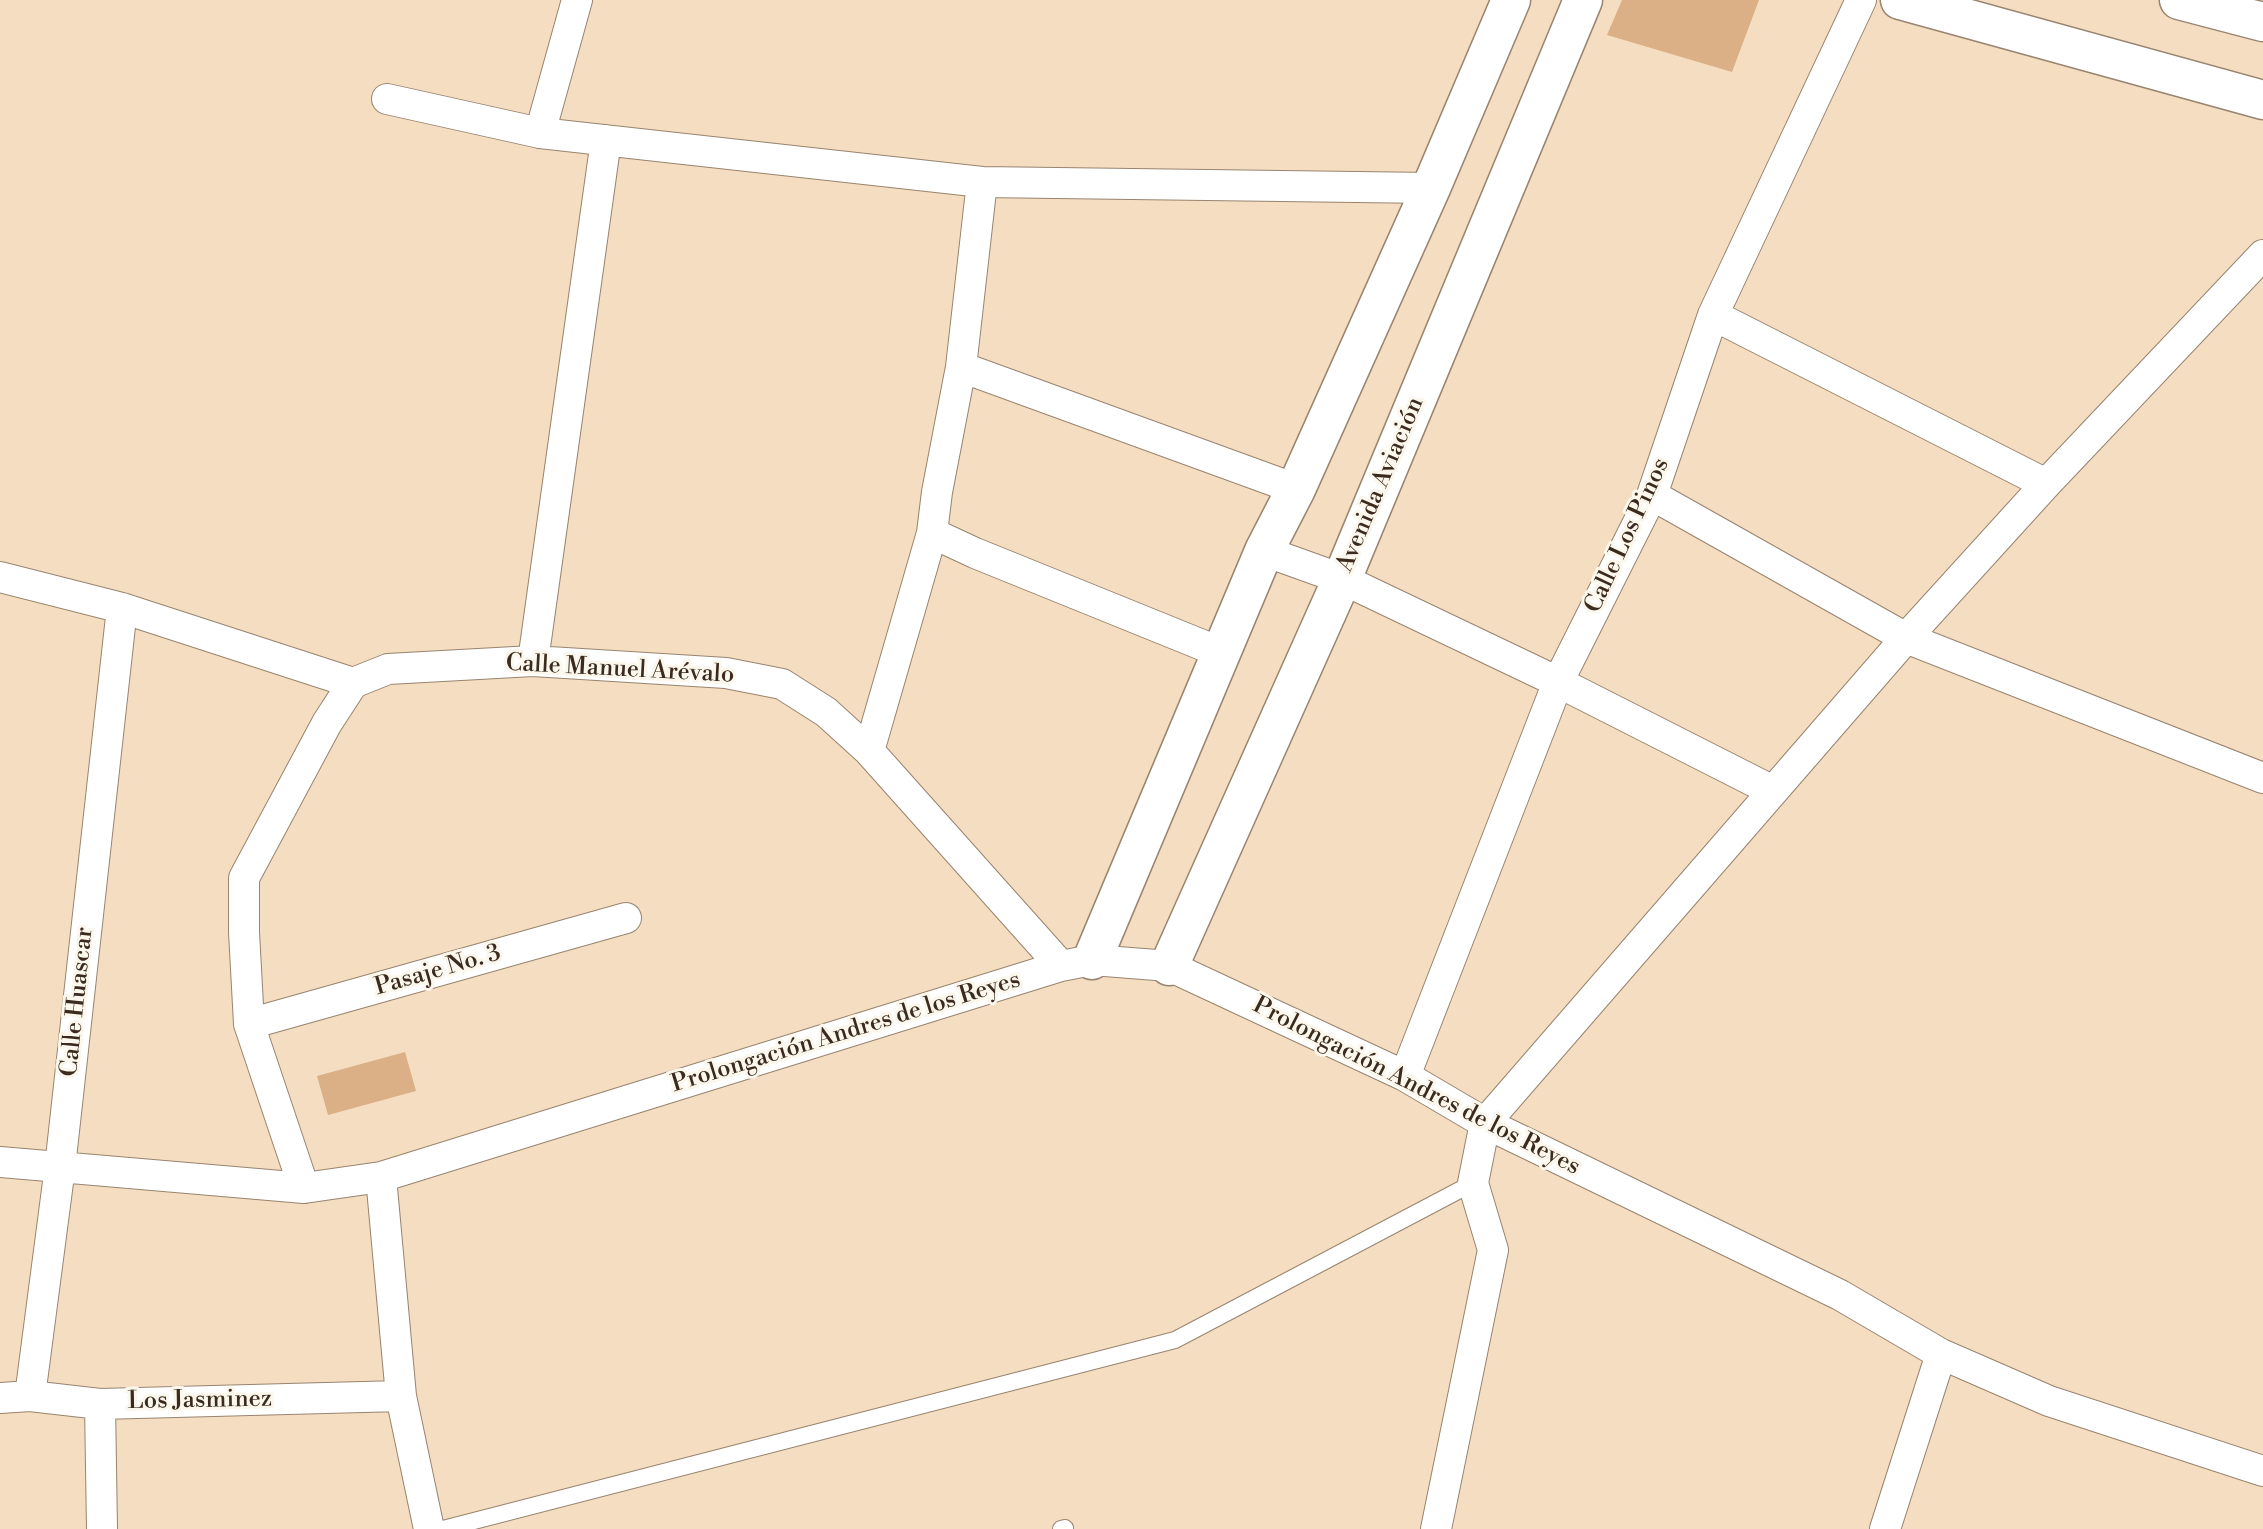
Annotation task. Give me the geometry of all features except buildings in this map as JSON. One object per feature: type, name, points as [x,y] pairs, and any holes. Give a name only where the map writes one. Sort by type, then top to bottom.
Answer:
[{"type":"street","points":[[540,133],[577,0]]},
{"type":"street","points":[[1077,963],[1222,653],[1264,551],[1296,489],[1431,188],[1511,0]]},
{"type":"street","name":"Avenida Aviación","points":[[1169,966],[1342,579],[1583,0]]},
{"type":"street","name":"Calle Los Pinos","points":[[1405,1076],[1558,682],[1652,495],[1713,315],[1861,0]]},
{"type":"street","points":[[1900,0],[2263,100]]},
{"type":"street","points":[[2179,0],[2263,22]]},
{"type":"street","points":[[387,99],[540,133],[982,182],[1431,188]]},
{"type":"street","points":[[533,660],[606,140]]},
{"type":"street","points":[[869,751],[932,533],[937,492],[961,367],[982,182]]},
{"type":"street","points":[[1436,1529],[1493,1250],[1473,1183],[1485,1124],[1906,638],[2046,484],[2261,261]]},
{"type":"street","points":[[1713,315],[2046,484]]},
{"type":"street","points":[[961,367],[1296,489]]},
{"type":"street","points":[[1652,495],[1906,638],[2263,778]]},
{"type":"street","points":[[932,533],[1222,653]]},
{"type":"street","points":[[1264,551],[1342,579],[1558,682],[1773,791]]},
{"type":"street","points":[[0,577],[122,608],[354,683],[327,723],[244,878],[249,1024],[304,1188]]},
{"type":"street","name":"Calle Huascar","points":[[30,1396],[60,1167],[122,608]]},
{"type":"street","name":"Calle Manuel Arévalo","points":[[354,683],[388,669],[533,660],[726,673],[782,684],[825,712],[869,751],[1077,963]]},
{"type":"street","name":"Pasaje No. 3","points":[[249,1024],[626,918]]},
{"type":"street","name":"Prolongación Andres de los Reyes","points":[[0,1162],[304,1188],[381,1177],[1077,963],[1169,966],[1405,1076],[1485,1124],[1840,1295],[1941,1354],[2049,1401],[2263,1471]]},
{"type":"street","points":[[381,1177],[401,1396],[429,1529]]},
{"type":"street","points":[[1885,1529],[1941,1354]]},
{"type":"street","name":"Los Jasminez","points":[[0,1398],[30,1396],[100,1404],[401,1396]]},
{"type":"street","points":[[100,1404],[102,1529]]},
{"type":"lane","points":[[443,1529],[1175,1340],[1473,1183]]}]
